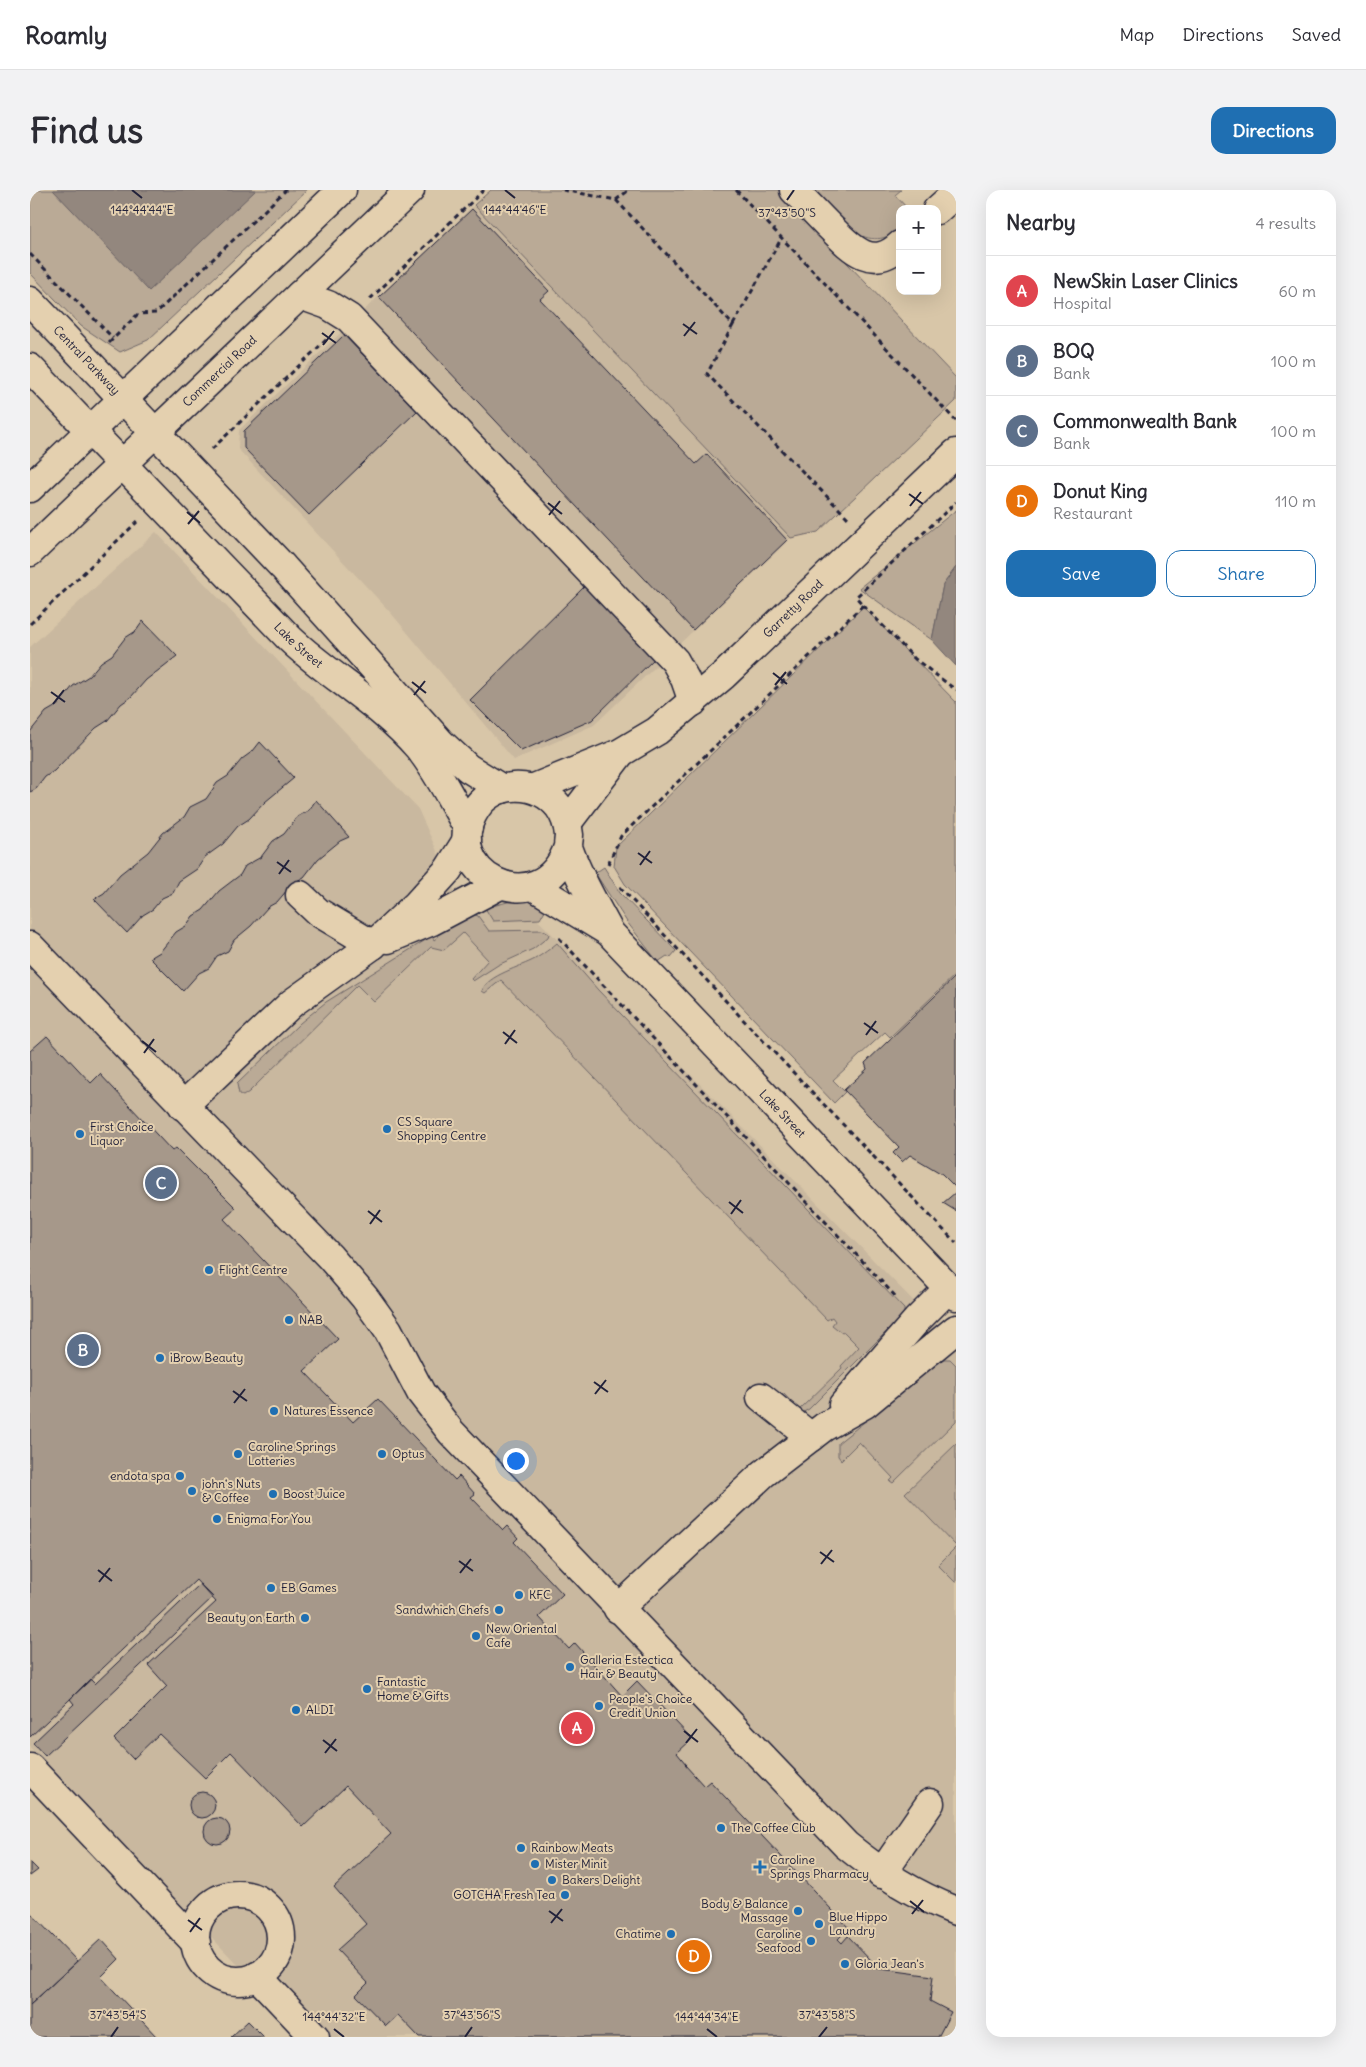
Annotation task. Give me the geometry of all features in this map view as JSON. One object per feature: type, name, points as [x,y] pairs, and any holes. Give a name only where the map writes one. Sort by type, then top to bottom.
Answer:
[{"type":"street","points":[[30,488],[342,190]]},
{"type":"street","name":"Commercial Road","points":[[30,552],[410,190]]},
{"type":"street","points":[[794,190],[859,253],[874,257],[886,255],[896,248]]},
{"type":"street","points":[[941,206],[956,193]]},
{"type":"street","points":[[300,295],[328,305],[350,318],[674,661],[685,680],[693,702]]},
{"type":"street","name":"Central Parkway","points":[[30,301],[155,433]]},
{"type":"street","points":[[30,368],[90,431]]},
{"type":"street","name":"Lake Street","points":[[90,431],[255,604],[313,661],[376,708],[418,747],[435,771],[467,834]]},
{"type":"street","points":[[155,433],[283,567],[441,743],[470,770],[502,789]]},
{"type":"street","name":"Garretty Road","points":[[534,788],[620,753],[657,731],[693,702],[956,453]]},
{"type":"street","name":"Garretty Road","points":[[567,835],[620,753]]},
{"type":"street","points":[[183,1106],[292,1003],[373,945],[417,904],[448,870],[467,834],[472,815],[479,804],[490,795],[502,789],[518,786],[534,788],[548,796],[560,808],[567,835],[556,871],[546,880],[533,886],[516,888],[500,885],[487,878],[477,868],[470,855],[467,834]]},
{"type":"street","name":"Lake Street","points":[[567,835],[583,882],[609,932]]},
{"type":"street","points":[[373,945],[432,921],[500,885]]},
{"type":"street","name":"Lake Street","points":[[533,886],[609,932],[953,1292]]},
{"type":"street","points":[[300,896],[318,912],[373,945]]},
{"type":"street","points":[[30,946],[330,1257],[365,1298],[390,1334],[421,1393],[451,1432],[618,1609],[846,1845],[881,1874],[921,1898],[956,1911]]},
{"type":"street","points":[[817,1432],[917,1320],[953,1292]]},
{"type":"street","points":[[618,1609],[763,1474],[817,1432],[865,1404],[956,1329]]},
{"type":"street","points":[[761,1397],[817,1432]]},
{"type":"street","points":[[30,1768],[196,1943]]},
{"type":"street","points":[[881,1874],[930,1803]]},
{"type":"street","points":[[240,1894],[254,1897],[276,1915],[281,1929],[281,1943],[277,1956],[269,1968],[257,1976],[244,1980],[229,1980],[216,1975],[205,1966],[198,1954],[196,1943],[197,1925],[203,1912],[213,1902],[226,1896],[240,1894]]},
{"type":"street","points":[[257,1976],[316,2037]]},
{"type":"path","points":[[88,363],[138,314],[156,313],[286,190]]},
{"type":"path","points":[[190,469],[484,190]]},
{"type":"path","points":[[563,190],[616,200],[733,325]]},
{"type":"path","points":[[616,200],[629,190]]},
{"type":"path","points":[[736,190],[956,420]]},
{"type":"path","points":[[781,239],[707,374],[892,564]]},
{"type":"path","points":[[30,254],[113,338]]},
{"type":"path","points":[[30,624],[157,501]]},
{"type":"path","points":[[956,502],[856,597],[916,659],[956,690]]},
{"type":"path","points":[[611,872],[608,864],[618,840],[863,605]]},
{"type":"path","points":[[583,882],[611,853]]},
{"type":"path","points":[[614,880],[750,1027],[956,1242]]},
{"type":"path","points":[[557,936],[917,1320]]},
{"type":"shaded area","points":[[30,190],[307,190],[148,340],[120,352],[81,326],[30,273]]},
{"type":"shaded area","points":[[53,190],[256,190],[149,291]]},
{"type":"shaded area","points":[[491,190],[778,190],[956,378],[956,401],[818,532],[791,538],[474,205]]},
{"type":"shaded area","points":[[811,190],[901,190],[895,195],[904,205],[896,205],[896,230],[887,236],[875,239],[863,236],[851,230]]},
{"type":"shaded area","points":[[474,205],[791,538],[594,725],[514,760],[391,613],[238,449],[239,430]]},
{"type":"shaded area","points":[[956,510],[956,567],[943,585],[932,640],[859,588]]},
{"type":"shaded area","name":"CS Square Shopping Centre","points":[[156,532],[418,809],[455,891],[533,915],[956,1344],[956,2037],[307,2037],[30,1748],[30,647]]},
{"type":"shaded area","points":[[956,567],[956,666],[932,640],[943,585]]},
{"type":"shaded area","points":[[863,607],[956,702],[956,974],[890,1037],[885,1032],[833,1080],[845,1092],[834,1103],[625,884],[614,866],[616,847]]},
{"type":"shaded area","points":[[604,867],[620,893],[676,951],[670,958],[667,956],[658,962],[627,922],[595,873]]},
{"type":"shaded area","points":[[519,899],[548,905],[540,919],[493,921],[485,908]]},
{"type":"shaded area","points":[[473,914],[478,916],[489,931],[542,930],[549,934],[548,937],[533,949],[498,965],[473,981],[471,979],[488,960],[463,933],[444,950],[431,947],[374,1002],[357,985],[249,1092],[243,1096],[239,1094],[237,1084],[300,1023],[326,1002],[432,936],[434,940],[438,937],[437,933]]},
{"type":"shaded area","points":[[557,943],[598,990],[904,1309],[904,1314],[809,1409],[802,1413],[781,1397],[783,1393],[799,1410],[842,1368],[841,1366],[859,1347],[844,1332],[842,1333],[832,1325],[835,1321],[832,1317],[827,1320],[501,980],[485,993],[482,991],[490,980],[535,959]]},
{"type":"shaded area","points":[[943,1359],[950,1359],[956,1365],[956,1421],[893,1483],[890,1481],[893,1478],[859,1442],[841,1460],[838,1456],[838,1443]]},
{"type":"shaded area","points":[[956,1444],[956,1546],[905,1493]]},
{"type":"shaded area","points":[[956,1547],[956,1583],[938,1565]]},
{"type":"building","points":[[472,209],[549,291],[540,299],[696,464],[707,454],[787,540],[693,630],[379,297]]},
{"type":"building","points":[[344,335],[417,411],[309,515],[244,448],[244,431]]},
{"type":"building","points":[[589,582],[659,654],[592,720],[521,751],[470,700]]},
{"type":"building","points":[[143,621],[177,656],[146,680],[131,697],[121,704],[107,721],[96,728],[54,771],[45,777],[36,789],[30,792],[30,732],[46,712],[58,705],[73,686],[89,676],[101,662],[112,655],[125,638],[136,631]]},
{"type":"building","points":[[260,742],[294,778],[265,802],[249,819],[238,826],[223,844],[205,857],[197,869],[179,881],[173,893],[162,898],[127,933],[94,899],[104,893],[120,874],[148,852],[163,833],[184,817],[190,807],[206,799],[217,783],[228,776]]},
{"type":"building","points":[[316,800],[349,837],[340,841],[318,859],[304,877],[293,883],[277,902],[268,907],[251,926],[234,940],[228,951],[217,956],[209,968],[199,973],[183,991],[150,958],[160,952],[176,932],[186,926],[193,916],[203,910],[219,891],[240,875],[245,866],[261,857],[273,841],[284,834],[297,817],[309,810]]},
{"type":"building","points":[[956,976],[956,1188],[942,1174],[910,1155],[902,1162],[893,1153],[899,1147],[844,1090],[867,1069],[865,1063]]},
{"type":"building","points":[[47,1036],[91,1083],[100,1074],[172,1151],[176,1148],[236,1208],[224,1219],[338,1339],[304,1371],[353,1422],[378,1399],[455,1480],[459,1476],[475,1494],[471,1497],[503,1530],[507,1526],[518,1538],[514,1542],[563,1594],[539,1617],[569,1649],[575,1643],[622,1696],[637,1681],[692,1739],[677,1753],[685,1765],[704,1786],[710,1781],[849,1928],[838,1939],[842,1943],[848,1936],[872,1961],[866,1967],[933,1976],[930,2001],[951,2012],[938,2037],[419,2037],[398,2015],[386,2026],[356,1995],[368,1983],[337,1950],[366,1924],[334,1887],[391,1834],[346,1786],[303,1827],[231,1752],[205,1778],[159,1734],[133,1759],[114,1739],[167,1686],[148,1665],[216,1602],[196,1580],[30,1737],[30,1051]]},
{"type":"building","points":[[956,1192],[956,1211],[943,1203]]},
{"type":"building","points":[[200,1584],[213,1597],[45,1756],[33,1743],[74,1704],[70,1699],[90,1679],[95,1684]]},
{"type":"building","points":[[202,1792],[211,1796],[215,1805],[211,1814],[202,1818],[193,1814],[189,1805],[193,1796]]},
{"type":"building","points":[[217,1818],[227,1821],[230,1831],[227,1841],[217,1844],[207,1841],[204,1831],[207,1821]]},
{"type":"building","points":[[30,1862],[38,1870],[30,1876]]},
{"type":"building","points":[[30,1912],[77,1961],[30,2005]]},
{"type":"building","points":[[101,1939],[119,1959],[101,1977],[157,2037],[30,2037],[30,2005]]},
{"type":"building","points":[[248,2021],[264,2037],[231,2037]]},
{"type":"place","name":"CS Square Shopping Centre","points":[[387,1129]]},
{"type":"place","name":"First Choice Liquor","points":[[80,1134]]},
{"type":"place","name":"Commonwealth Bank","points":[[161,1183]]},
{"type":"place","name":"Flight Centre","points":[[209,1270]]},
{"type":"place","name":"NAB","points":[[289,1320]]},
{"type":"place","name":"BOQ","points":[[83,1350]]},
{"type":"place","name":"iBrow Beauty","points":[[160,1358]]},
{"type":"place","name":"Natures Essence","points":[[274,1411]]},
{"type":"place","name":"Caroline Springs Lotteries","points":[[238,1454]]},
{"type":"place","name":"Optus","points":[[382,1454]]},
{"type":"place","name":"endota spa","points":[[180,1476]]},
{"type":"place","name":"john's Nuts & Coffee","points":[[192,1491]]},
{"type":"place","name":"Boost Juice","points":[[273,1494]]},
{"type":"place","name":"Enigma For You","points":[[217,1519]]},
{"type":"place","name":"EB Games","points":[[271,1588]]},
{"type":"place","name":"KFC","points":[[519,1595]]},
{"type":"place","name":"Sandwhich Chefs","points":[[499,1610]]},
{"type":"place","name":"Beauty on Earth","points":[[305,1618]]},
{"type":"place","name":"New Oriental Cafe","points":[[476,1636]]},
{"type":"place","name":"Galleria Estectica Hair & Beauty","points":[[570,1667]]},
{"type":"place","name":"Fantastic Home & Gifts","points":[[367,1689]]},
{"type":"place","name":"People's Choice Credit Union","points":[[599,1706]]},
{"type":"place","name":"ALDI","points":[[296,1710]]},
{"type":"place","name":"NewSkin Laser Clinics","points":[[577,1728]]},
{"type":"place","name":"The Coffee Club","points":[[721,1828]]},
{"type":"place","name":"Rainbow Meats","points":[[521,1848]]},
{"type":"place","name":"Mister Minit","points":[[535,1864]]},
{"type":"place","name":"Caroline Springs Pharmacy","points":[[760,1867]]},
{"type":"place","name":"Bakers Delight","points":[[552,1880]]},
{"type":"place","name":"GOTCHA Fresh Tea","points":[[565,1895]]},
{"type":"place","name":"Body & Balance Massage","points":[[798,1911]]},
{"type":"place","name":"Blue Hippo Laundry","points":[[819,1924]]},
{"type":"place","name":"Chatime","points":[[671,1934]]},
{"type":"place","name":"Caroline Seafood","points":[[811,1941]]},
{"type":"place","name":"Donut King","points":[[694,1956]]},
{"type":"place","name":"Gloria Jean's","points":[[845,1964]]}]
